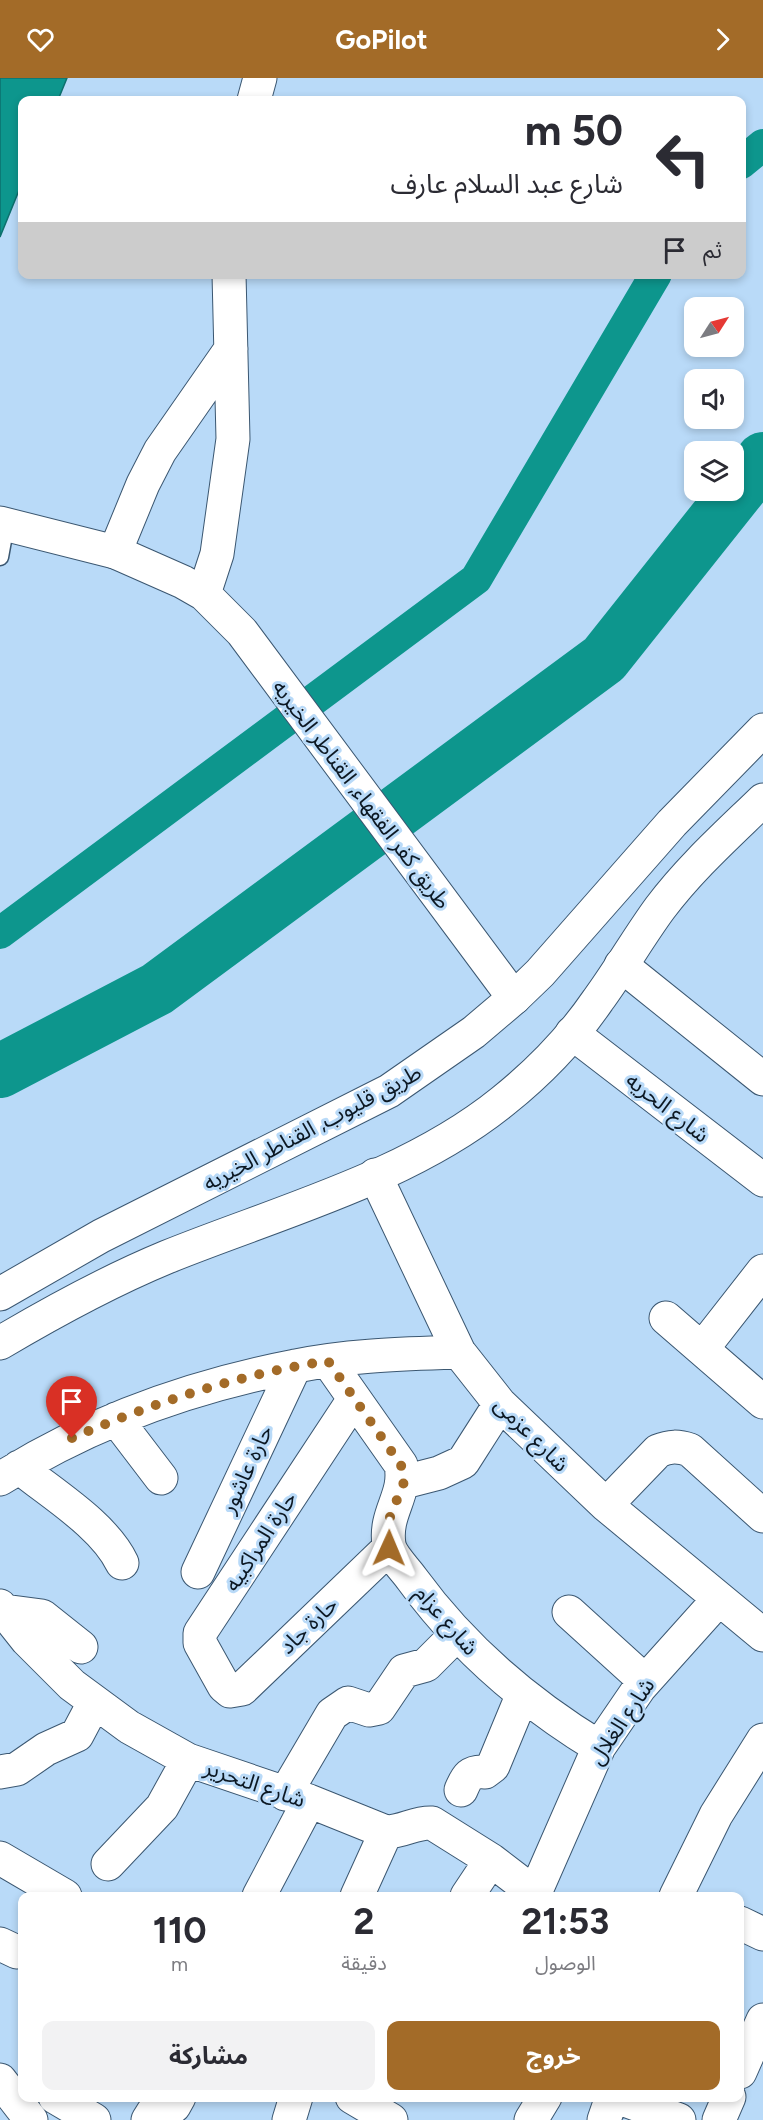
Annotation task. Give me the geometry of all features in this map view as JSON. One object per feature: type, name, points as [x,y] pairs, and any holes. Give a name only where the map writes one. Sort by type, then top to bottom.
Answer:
[{"type":"street","points":[[255,96],[260,78]]},
{"type":"street","points":[[204,594],[217,554],[233,439],[229,279]]},
{"type":"street","points":[[116,552],[143,484],[160,451],[231,349]]},
{"type":"street","name":"طريق كفر الفقهاء, القناطر الخيريه","points":[[3,523],[116,552],[204,594],[242,632],[514,998]]},
{"type":"street","name":"طريق قليوب, القناطر الخيريه","points":[[0,1294],[101,1236],[389,1091],[474,1032],[540,973],[672,823],[763,730]]},
{"type":"street","points":[[0,1343],[54,1311],[129,1273],[375,1175],[420,1155],[470,1125],[502,1102],[539,1069],[572,1033],[682,879],[763,800]]},
{"type":"street","points":[[621,965],[763,1079]]},
{"type":"street","name":"شارع الحريه","points":[[572,1033],[763,1180]]},
{"type":"street","name":"شارع عزمى","points":[[375,1175],[459,1352],[500,1404],[606,1505],[763,1635]]},
{"type":"street","points":[[702,1349],[763,1271]]},
{"type":"street","points":[[666,1318],[763,1402]]},
{"type":"street","points":[[122,1563],[114,1546],[102,1534],[10,1473],[72,1438],[116,1419],[193,1392],[295,1366],[328,1361],[459,1352]]},
{"type":"street","points":[[328,1361],[401,1465],[404,1482],[388,1522],[389,1548]]},
{"type":"street","name":"حارة عاشور","points":[[198,1572],[295,1366]]},
{"type":"street","name":"حارة المراكبيه","points":[[224,1686],[200,1643],[200,1634],[354,1399]]},
{"type":"street","points":[[404,1482],[439,1473],[463,1462],[500,1404]]},
{"type":"street","points":[[116,1419],[161,1478]]},
{"type":"street","points":[[606,1505],[651,1458],[669,1447],[690,1450],[758,1500]]},
{"type":"street","name":"حارة جاد","points":[[224,1686],[230,1691],[242,1689],[389,1548]]},
{"type":"street","name":"شارع عزام","points":[[389,1548],[456,1635],[522,1696],[599,1746]]},
{"type":"street","name":"شارع الغلال","points":[[537,1892],[599,1746],[645,1681],[718,1600]]},
{"type":"street","points":[[2,1608],[42,1616],[81,1647]]},
{"type":"street","name":"شارع التحرير","points":[[2,1608],[27,1640],[94,1704],[129,1727],[188,1760],[386,1832]]},
{"type":"street","points":[[569,1612],[645,1681]]},
{"type":"street","points":[[261,1892],[332,1714],[339,1707],[348,1703],[369,1710],[379,1708],[404,1671],[426,1665],[456,1635]]},
{"type":"street","points":[[461,1790],[467,1776],[474,1772],[485,1772],[493,1766],[522,1696]]},
{"type":"street","points":[[0,1772],[17,1769],[46,1749],[69,1741],[76,1735],[94,1704]]},
{"type":"street","points":[[680,1892],[716,1815],[763,1740]]},
{"type":"street","points":[[108,1864],[162,1808],[188,1760]]},
{"type":"street","points":[[359,1892],[386,1832],[397,1832],[420,1822],[432,1823],[491,1860],[533,1892]]},
{"type":"street","points":[[0,1858],[58,1892]]},
{"type":"street","points":[[470,1892],[491,1860]]},
{"type":"street","points":[[744,1925],[763,1934]]},
{"type":"street","points":[[744,2063],[763,2020]]},
{"type":"street","points":[[0,2080],[18,2096]]},
{"type":"street","points":[[63,2102],[94,2120]]},
{"type":"street","points":[[148,2120],[153,2112],[174,2106],[176,2102]]},
{"type":"street","points":[[289,2120],[294,2102]]},
{"type":"street","points":[[531,2120],[542,2102]]},
{"type":"street","points":[[604,2120],[610,2102]]},
{"type":"street","points":[[631,2102],[680,2120]]},
{"type":"street","points":[[719,2120],[727,2102]]},
{"type":"lane","points":[[0,557],[3,523]]},
{"type":"shaded area","points":[[0,78],[67,78],[60,96],[18,96],[18,193],[0,237]]},
{"type":"waterway","points":[[746,159],[763,145]]},
{"type":"waterway","points":[[0,933],[476,579],[653,279]]},
{"type":"waterway","points":[[0,1071],[157,989],[604,659],[763,459]]},
{"type":"route","points":[[72,1438],[116,1419],[193,1392],[295,1366],[328,1361],[401,1465],[404,1482],[388,1522],[389,1548]]}]
